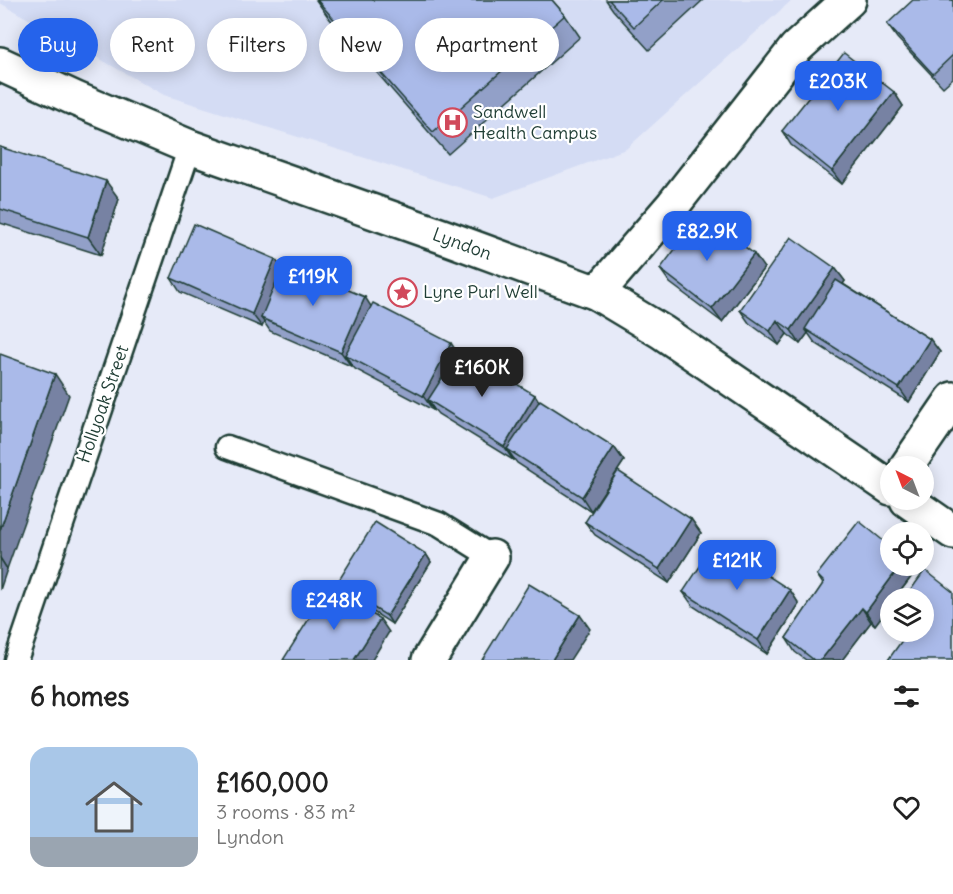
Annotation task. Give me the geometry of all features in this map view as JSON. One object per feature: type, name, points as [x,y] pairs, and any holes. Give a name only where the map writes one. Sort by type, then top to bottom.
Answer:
[{"type":"street","points":[[597,293],[673,205],[796,48],[849,0]]},
{"type":"street","name":"Lyndon","points":[[0,64],[75,99],[190,147],[597,293],[662,332],[880,481]]},
{"type":"street","points":[[914,456],[953,399]]},
{"type":"street","points":[[921,510],[953,532]]},
{"type":"street","points":[[429,660],[492,557]]},
{"type":"lane","name":"Hollyoak Street","points":[[16,660],[190,147]]},
{"type":"lane","points":[[227,447],[439,524],[492,557]]},
{"type":"shaded area","name":"Sandwell Health Campus","points":[[0,0],[792,0],[626,149],[493,198],[164,95],[123,72],[195,72],[195,18],[110,18],[110,65],[98,58],[98,18],[27,18],[0,3]]},
{"type":"building","points":[[317,0],[552,0],[565,15],[559,20],[559,18],[415,18],[415,72],[501,72],[433,132],[380,72],[403,72],[403,18],[333,18]]},
{"type":"building","points":[[609,0],[663,0],[634,27]]},
{"type":"building","points":[[913,0],[953,0],[953,55],[933,74],[887,24]]},
{"type":"building","points":[[844,53],[894,92],[832,171],[782,131]]},
{"type":"building","points":[[0,147],[106,181],[88,237],[0,209]]},
{"type":"building","points":[[702,214],[754,254],[712,309],[660,269]]},
{"type":"building","points":[[194,224],[275,259],[252,314],[171,278]]},
{"type":"building","points":[[791,237],[835,268],[791,330],[777,320],[770,331],[740,310]]},
{"type":"building","points":[[284,263],[365,297],[341,352],[261,318]]},
{"type":"building","points":[[836,280],[930,339],[899,388],[805,329]]},
{"type":"building","points":[[373,303],[451,343],[423,396],[345,355]]},
{"type":"building","points":[[460,350],[535,395],[504,447],[428,400]]},
{"type":"building","points":[[0,354],[55,374],[0,530]]},
{"type":"building","points":[[540,400],[614,447],[582,497],[507,449]]},
{"type":"building","points":[[618,471],[691,519],[659,569],[585,522]]},
{"type":"building","points":[[859,521],[880,538],[880,576],[893,576],[884,588],[880,588],[880,593],[866,612],[862,608],[821,660],[814,660],[786,638],[824,582],[817,575]]},
{"type":"building","points":[[375,522],[426,554],[387,616],[336,585]]},
{"type":"building","points":[[716,542],[790,590],[758,640],[683,592]]},
{"type":"building","points":[[921,576],[933,576],[953,592],[953,660],[888,660],[901,642],[934,642],[934,588],[912,588]]},
{"type":"building","points":[[529,584],[580,615],[552,660],[482,660]]},
{"type":"building","points":[[329,587],[380,619],[354,660],[283,660]]},
{"type":"place","name":"Sandwell Health Campus","points":[[452,122]]},
{"type":"place","name":"Lyne Purl Well","points":[[402,292]]}]
